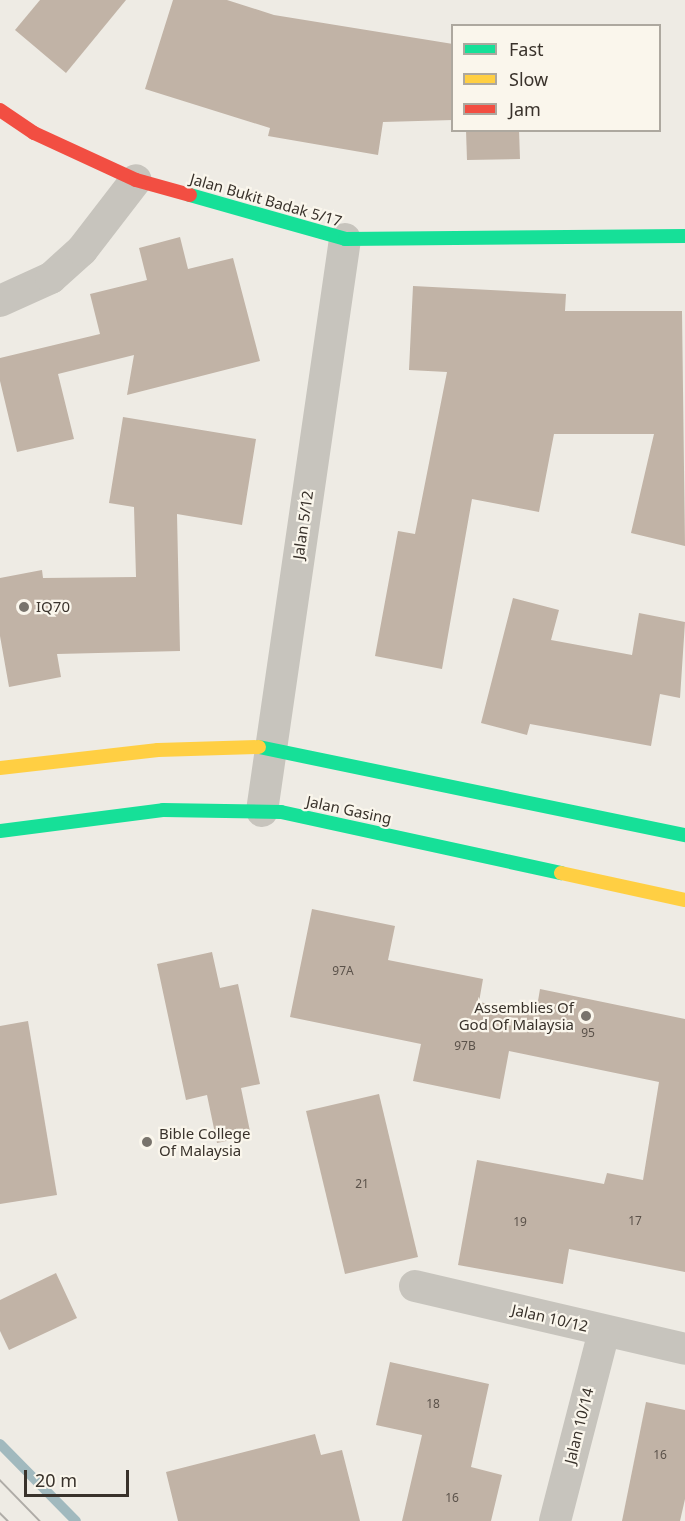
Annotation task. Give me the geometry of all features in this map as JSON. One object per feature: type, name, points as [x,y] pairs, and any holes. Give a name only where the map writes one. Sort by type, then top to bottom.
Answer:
[{"type":"main road","name":"Jalan Bukit Badak 5/17","points":[[0,110],[34,133],[136,180],[345,239],[685,236]]},
{"type":"main road","points":[[0,768],[158,750],[271,747],[685,835]]},
{"type":"main road","name":"Jalan Gasing","points":[[0,831],[163,810],[262,811],[685,900]]},
{"type":"street","points":[[0,301],[51,278],[82,250],[136,180]]},
{"type":"street","name":"Jalan 5/12","points":[[262,811],[345,239]]},
{"type":"street","name":"Jalan 10/12","points":[[415,1286],[685,1349]]},
{"type":"street","name":"Jalan 10/14","points":[[555,1521],[604,1331]]},
{"type":"building","points":[[40,0],[126,0],[66,73],[15,30]]},
{"type":"building","points":[[173,0],[227,0],[274,15],[451,44],[451,120],[383,122],[378,155],[268,136],[270,128],[145,89]]},
{"type":"building","points":[[466,132],[519,132],[520,159],[467,160]]},
{"type":"building","points":[[180,237],[188,269],[233,258],[260,361],[127,395],[134,355],[58,374],[74,439],[17,452],[0,381],[0,358],[100,334],[90,294],[147,280],[139,248]]},
{"type":"building","points":[[413,286],[566,294],[565,311],[682,311],[685,546],[631,533],[654,434],[554,434],[539,512],[472,499],[442,669],[375,656],[398,531],[415,534],[447,372],[409,370]]},
{"type":"building","points":[[123,417],[256,439],[242,525],[177,514],[180,651],[57,654],[61,677],[9,687],[0,636],[0,578],[42,570],[43,578],[136,577],[134,507],[109,503]]},
{"type":"building","points":[[513,598],[559,610],[551,640],[632,655],[639,613],[685,622],[680,698],[660,694],[651,746],[530,724],[527,735],[481,723]]},
{"type":"building","points":[[312,909],[395,926],[388,960],[483,979],[479,1002],[536,1013],[540,989],[685,1019],[685,1272],[569,1249],[563,1284],[458,1265],[477,1160],[604,1184],[607,1173],[643,1180],[659,1082],[509,1051],[500,1099],[413,1081],[421,1044],[290,1017]]},
{"type":"building","points":[[212,952],[220,988],[238,984],[260,1084],[241,1088],[251,1136],[217,1143],[207,1095],[186,1100],[157,964]]},
{"type":"building","points":[[28,1021],[57,1195],[0,1204],[0,1026]]},
{"type":"building","points":[[379,1094],[418,1257],[345,1274],[306,1111]]},
{"type":"building","points":[[56,1273],[77,1318],[9,1350],[0,1331],[0,1300]]},
{"type":"building","points":[[390,1362],[489,1384],[471,1467],[502,1475],[491,1521],[402,1521],[422,1435],[376,1425]]},
{"type":"building","points":[[646,1402],[685,1410],[685,1499],[680,1521],[622,1521]]},
{"type":"building","points":[[315,1434],[321,1455],[342,1450],[360,1521],[178,1521],[166,1472]]},
{"type":"waterway","points":[[0,1444],[76,1521]]},
{"type":"tram line","points":[[0,1480],[40,1521]]},
{"type":"tram line","points":[[0,1513],[8,1521]]},
{"type":"traffic: fast","points":[[190,195],[345,239],[685,236]]},
{"type":"traffic: fast","points":[[259,747],[685,835]]},
{"type":"traffic: fast","points":[[0,831],[163,810],[281,812],[561,873]]},
{"type":"traffic: slow","points":[[0,768],[158,750],[259,747]]},
{"type":"traffic: slow","points":[[561,873],[685,900]]},
{"type":"traffic: jam","points":[[0,110],[34,133],[136,180],[190,195]]},
{"type":"place","name":"IQ70","points":[[24,607]]},
{"type":"place","name":"Assemblies Of God Of Malaysia","points":[[586,1016]]},
{"type":"place","name":"Bible College Of Malaysia","points":[[147,1142]]}]
